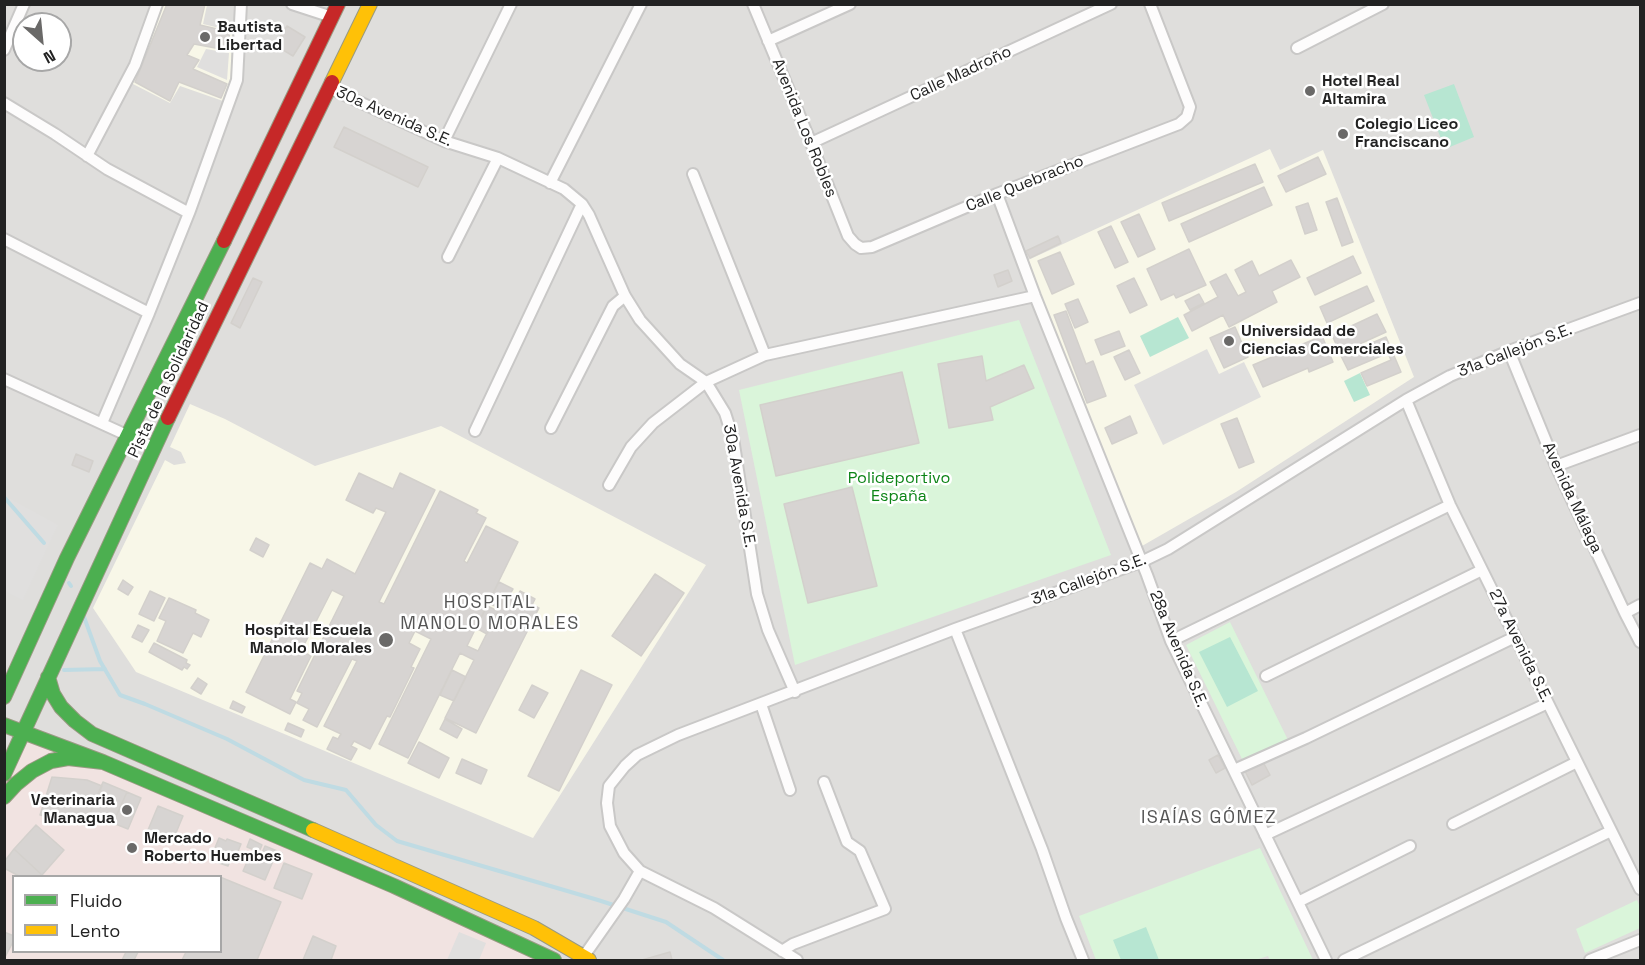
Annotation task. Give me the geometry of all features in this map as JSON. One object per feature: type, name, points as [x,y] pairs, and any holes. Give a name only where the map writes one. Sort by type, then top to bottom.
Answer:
[{"type":"main road","name":"Pista de la Solidaridad","points":[[4,697],[67,558],[338,4]]},
{"type":"main road","name":"Pista de la Solidaridad","points":[[6,767],[201,349],[370,4]]},
{"type":"main road","points":[[48,677],[53,694],[61,707],[92,734],[473,900],[534,928],[586,959]]},
{"type":"main road","points":[[4,725],[103,762],[383,882],[554,960]]},
{"type":"main road","points":[[4,797],[32,771],[51,761],[68,758],[103,762]]},
{"type":"main road","points":[[539,952],[586,959]]},
{"type":"street","points":[[4,50],[24,4]]},
{"type":"street","points":[[87,156],[135,65],[157,4]]},
{"type":"street","points":[[102,423],[189,213],[237,80],[241,4]]},
{"type":"street","points":[[292,4],[332,18]]},
{"type":"street","points":[[444,141],[511,4]]},
{"type":"street","points":[[550,183],[641,4]]},
{"type":"street","name":"Avenida Los Robles","points":[[753,4],[848,236],[861,248]]},
{"type":"street","points":[[768,41],[850,4]]},
{"type":"street","name":"Calle Madroño","points":[[811,142],[1111,4]]},
{"type":"street","name":"Calle Quebracho","points":[[861,248],[872,247],[997,194],[1179,124],[1187,117],[1190,107],[1150,4]]},
{"type":"street","points":[[1298,48],[1383,4]]},
{"type":"street","name":"30a Avenida S.E.","points":[[329,88],[444,141],[498,158],[564,189],[582,204],[625,296],[640,320],[680,364],[706,382],[725,413],[733,438],[757,594],[768,630],[795,692]]},
{"type":"street","points":[[4,103],[87,156],[189,213]]},
{"type":"street","points":[[448,257],[498,158]]},
{"type":"street","points":[[693,174],[765,355]]},
{"type":"street","name":"28a Avenida S.E.","points":[[997,194],[1171,641],[1326,960]]},
{"type":"street","points":[[475,431],[582,204]]},
{"type":"street","points":[[4,239],[149,313]]},
{"type":"street","points":[[551,428],[613,306],[625,296]]},
{"type":"street","points":[[609,485],[631,447],[653,423],[706,382],[765,355],[1035,296]]},
{"type":"street","name":"31a Callejón S.E.","points":[[640,871],[624,853],[610,826],[607,803],[609,786],[637,755],[678,735],[956,629],[1141,562],[1168,549],[1406,400],[1450,376],[1509,351],[1641,303]]},
{"type":"street","name":"Avenida Málaga","points":[[1509,351],[1556,466],[1641,642]]},
{"type":"street","points":[[4,380],[155,448]]},
{"type":"street","name":"27a Avenida S.E.","points":[[1406,400],[1450,506],[1641,889]]},
{"type":"street","points":[[1556,466],[1641,435]]},
{"type":"street","points":[[1171,641],[1450,506]]},
{"type":"street","points":[[1266,676],[1482,570]]},
{"type":"street","points":[[1625,613],[1641,605]]},
{"type":"street","points":[[956,629],[1083,960]]},
{"type":"street","points":[[1234,770],[1306,738],[1515,637]]},
{"type":"street","points":[[1265,835],[1548,702]]},
{"type":"street","points":[[761,704],[790,790]]},
{"type":"street","points":[[1453,824],[1578,762]]},
{"type":"street","points":[[782,951],[793,944],[885,909],[860,851],[847,842],[824,782]]},
{"type":"street","points":[[1344,960],[1611,831]]},
{"type":"street","points":[[1298,902],[1410,846]]},
{"type":"street","points":[[586,959],[640,871],[714,908],[797,960]]},
{"type":"street","points":[[1590,960],[1641,940]]},
{"type":"shaded area","points":[[5,5],[1640,5],[1640,960],[5,960]]},
{"type":"shaded area","points":[[163,5],[207,5],[203,24],[232,31],[231,83],[223,101],[180,86],[170,103],[131,83]]},
{"type":"shaded area","points":[[206,49],[229,53],[227,80],[197,67]]},
{"type":"shaded area","name":"Universidad de Ciencias Comerciales","points":[[1270,149],[1280,170],[1323,150],[1414,377],[1236,492],[1142,546],[1026,261]]},
{"type":"shaded area","points":[[1207,349],[1219,374],[1244,362],[1261,397],[1163,445],[1134,385]]},
{"type":"shaded area","name":"Hospital Escuela Manolo Morales","points":[[190,404],[225,419],[315,466],[441,426],[706,565],[533,838],[136,672],[93,608],[165,460],[174,465],[186,463],[181,452],[170,447]]},
{"type":"shaded area","points":[[5,496],[58,525],[23,600],[5,591]]},
{"type":"shaded area","name":"Mercado Roberto Huembes","points":[[23,732],[553,960],[5,960],[4,763]]},
{"type":"shaded area","points":[[459,932],[486,943],[479,960],[447,960]]},
{"type":"green space","points":[[1454,84],[1474,137],[1445,149],[1424,95]]},
{"type":"green space","points":[[1178,317],[1189,338],[1150,357],[1140,336]]},
{"type":"green space","name":"Polideportivo España","points":[[1019,320],[1111,555],[795,665],[739,390]]},
{"type":"green space","points":[[1360,373],[1370,395],[1354,402],[1344,381]]},
{"type":"green space","points":[[1230,622],[1288,740],[1244,763],[1186,645]]},
{"type":"green space","points":[[1230,637],[1258,691],[1227,707],[1199,652]]},
{"type":"green space","points":[[1260,848],[1313,960],[1270,960],[1268,956],[1255,960],[1096,960],[1079,916]]},
{"type":"green space","points":[[1637,900],[1640,907],[1640,928],[1585,953],[1576,929]]},
{"type":"green space","points":[[1146,927],[1159,960],[1121,960],[1113,940]]},
{"type":"building","points":[[167,4],[205,4],[200,25],[230,32],[226,50],[194,44],[187,55],[199,60],[193,69],[227,84],[221,98],[179,82],[170,101],[135,82]]},
{"type":"building","points":[[287,26],[305,37],[293,56],[275,45]]},
{"type":"building","points":[[344,127],[428,167],[418,187],[334,147]]},
{"type":"building","points":[[1318,157],[1326,174],[1286,192],[1278,176]]},
{"type":"building","points":[[1255,164],[1263,182],[1169,221],[1162,203]]},
{"type":"building","points":[[1264,187],[1272,205],[1189,242],[1181,224]]},
{"type":"building","points":[[1337,198],[1353,242],[1342,246],[1326,202]]},
{"type":"building","points":[[1308,203],[1317,230],[1305,234],[1296,207]]},
{"type":"building","points":[[1139,214],[1155,249],[1138,257],[1121,222]]},
{"type":"building","points":[[1111,226],[1128,262],[1115,268],[1098,232]]},
{"type":"building","points":[[1058,236],[1061,243],[1030,258],[1026,251]]},
{"type":"building","points":[[1189,249],[1206,285],[1176,298],[1174,294],[1161,300],[1147,269]]},
{"type":"building","points":[[1060,252],[1074,284],[1052,294],[1038,261]]},
{"type":"building","points":[[1353,256],[1361,273],[1315,295],[1307,278]]},
{"type":"building","points":[[1291,260],[1300,277],[1272,291],[1277,302],[1229,327],[1223,315],[1192,331],[1184,315],[1218,297],[1210,282],[1226,274],[1238,296],[1246,292],[1235,270],[1252,261],[1259,276]]},
{"type":"building","points":[[1008,270],[1012,281],[998,287],[994,275]]},
{"type":"building","points":[[253,278],[262,282],[240,328],[231,323]]},
{"type":"building","points":[[1134,278],[1147,305],[1130,313],[1117,286]]},
{"type":"building","points":[[1367,286],[1374,301],[1327,323],[1320,307]]},
{"type":"building","points":[[1199,294],[1204,303],[1190,310],[1185,301]]},
{"type":"building","points":[[1078,299],[1088,322],[1075,328],[1065,304]]},
{"type":"building","points":[[1066,311],[1086,364],[1093,361],[1106,396],[1087,403],[1054,315]]},
{"type":"building","points":[[1377,314],[1386,332],[1340,353],[1332,335]]},
{"type":"building","points":[[1235,327],[1248,357],[1224,368],[1210,338]]},
{"type":"building","points":[[1119,331],[1125,346],[1101,355],[1095,340]]},
{"type":"building","points":[[1322,336],[1333,362],[1309,372],[1308,368],[1263,387],[1253,365]]},
{"type":"building","points":[[1386,337],[1401,372],[1367,386],[1361,373],[1391,360],[1388,353],[1348,370],[1341,356]]},
{"type":"building","points":[[1129,350],[1140,373],[1125,380],[1114,357]]},
{"type":"building","points":[[982,356],[986,381],[1024,365],[1034,388],[990,407],[993,420],[949,428],[938,364]]},
{"type":"building","name":"Polideportivo España","points":[[902,372],[919,443],[776,476],[760,405]]},
{"type":"building","points":[[1130,416],[1137,433],[1112,444],[1105,428]]},
{"type":"building","points":[[1237,418],[1254,462],[1239,468],[1221,424]]},
{"type":"building","points":[[76,454],[93,461],[89,472],[72,465]]},
{"type":"building","points":[[359,473],[393,489],[400,473],[435,490],[379,602],[384,604],[440,491],[478,510],[476,513],[486,518],[464,561],[467,563],[486,526],[518,542],[467,646],[478,651],[507,593],[539,608],[476,733],[445,718],[474,660],[460,653],[408,758],[379,744],[431,639],[415,631],[409,643],[420,649],[411,667],[414,668],[390,717],[387,716],[370,749],[354,741],[351,746],[357,749],[351,760],[327,749],[333,737],[338,739],[341,734],[324,726],[357,661],[352,659],[317,727],[303,720],[309,709],[297,703],[302,693],[297,691],[344,596],[332,590],[301,651],[311,656],[290,699],[296,702],[290,714],[246,692],[310,563],[322,569],[327,559],[355,574],[386,512],[376,508],[373,513],[346,500]]},
{"type":"building","points":[[852,487],[877,586],[808,603],[784,504]]},
{"type":"building","points":[[256,538],[269,545],[263,557],[250,550]]},
{"type":"building","points":[[655,574],[684,593],[641,656],[612,636]]},
{"type":"building","points":[[123,580],[133,587],[128,595],[118,589]]},
{"type":"building","points":[[499,582],[513,589],[510,594],[507,593],[500,608],[488,603]]},
{"type":"building","points":[[150,591],[165,598],[154,621],[139,614]]},
{"type":"building","points":[[520,591],[535,599],[532,605],[517,597]]},
{"type":"building","points":[[169,598],[196,610],[195,613],[209,620],[201,637],[193,633],[183,653],[157,641],[166,621],[159,618]]},
{"type":"building","points":[[487,606],[498,611],[487,634],[476,628]]},
{"type":"building","points":[[138,625],[149,630],[142,642],[132,637]]},
{"type":"building","points":[[154,643],[187,660],[186,663],[190,665],[187,669],[184,667],[182,670],[149,652]]},
{"type":"building","points":[[452,670],[466,677],[454,701],[440,695]]},
{"type":"building","points":[[581,670],[612,685],[559,791],[528,776]]},
{"type":"building","points":[[198,678],[207,684],[201,694],[191,688]]},
{"type":"building","points":[[532,685],[548,693],[534,718],[519,710]]},
{"type":"building","points":[[233,701],[245,707],[242,713],[230,708]]},
{"type":"building","points":[[445,719],[462,729],[457,738],[440,729]]},
{"type":"building","points":[[288,723],[304,730],[301,737],[285,730]]},
{"type":"building","points":[[419,742],[449,758],[439,778],[408,763]]},
{"type":"building","points":[[1218,755],[1225,768],[1216,773],[1209,760]]},
{"type":"building","points":[[462,759],[487,770],[481,784],[456,773]]},
{"type":"building","points":[[1263,762],[1270,775],[1252,785],[1245,771]]},
{"type":"building","points":[[52,777],[87,780],[102,786],[85,825],[40,815]]},
{"type":"building","points":[[103,782],[127,792],[113,823],[90,813]]},
{"type":"building","name":"Veterinaria Managua","points":[[127,792],[141,798],[128,829],[113,823]]},
{"type":"building","points":[[158,806],[183,816],[173,840],[148,830]]},
{"type":"building","points":[[36,825],[64,850],[42,875],[14,849]]},
{"type":"building","points":[[219,838],[241,844],[237,854],[233,853],[228,866],[210,860]]},
{"type":"building","points":[[250,839],[262,845],[259,852],[247,847]]},
{"type":"building","points":[[265,846],[282,853],[279,860],[262,853]]},
{"type":"building","points":[[14,849],[42,875],[17,875],[4,868],[4,862]]},
{"type":"building","points":[[251,853],[273,861],[265,880],[243,871]]},
{"type":"building","points":[[284,863],[312,874],[302,899],[274,888]]},
{"type":"building","points":[[222,878],[281,902],[257,960],[182,960],[186,953],[222,953]]},
{"type":"building","points":[[4,932],[12,935],[12,944],[4,959]]},
{"type":"building","points":[[313,936],[336,946],[331,960],[303,960]]},
{"type":"building","points":[[670,952],[672,960],[642,960]]},
{"type":"building","points":[[126,953],[138,953],[134,960],[122,960]]},
{"type":"waterway","points":[[4,497],[44,543]]},
{"type":"waterway","points":[[84,617],[100,661],[120,695],[227,739],[304,780],[346,790],[376,825],[397,841],[666,922],[723,960]]},
{"type":"waterway","points":[[64,670],[105,669]]},
{"type":"traffic: fast","points":[[4,697],[67,558],[224,241]]},
{"type":"traffic: fast","points":[[4,774],[168,418]]},
{"type":"traffic: fast","points":[[48,677],[53,694],[61,707],[92,734],[313,830]]},
{"type":"traffic: fast","points":[[4,725],[103,762],[394,886],[554,960]]},
{"type":"traffic: fast","points":[[4,797],[32,771],[51,761],[68,758],[103,762]]},
{"type":"traffic: slow","points":[[332,82],[370,4]]},
{"type":"traffic: slow","points":[[313,830],[534,928],[589,960]]},
{"type":"traffic: jam","points":[[224,241],[338,4]]},
{"type":"traffic: jam","points":[[168,418],[332,82]]},
{"type":"place","name":"Bautista Libertad","points":[[205,37]]},
{"type":"place","name":"Hotel Real Altamira","points":[[1310,91]]},
{"type":"place","name":"Colegio Liceo Franciscano","points":[[1343,134]]},
{"type":"place","name":"Universidad de Ciencias Comerciales","points":[[1229,341]]},
{"type":"place","name":"Hospital Escuela Manolo Morales","points":[[386,640]]},
{"type":"place","name":"Veterinaria Managua","points":[[127,810]]},
{"type":"place","name":"Mercado Roberto Huembes","points":[[132,848]]},
{"type":"district","name":"HOSPITAL MANOLO MORALES","points":[[490,613]]},
{"type":"district","name":"ISAÍAS GÓMEZ","points":[[1209,818]]}]
